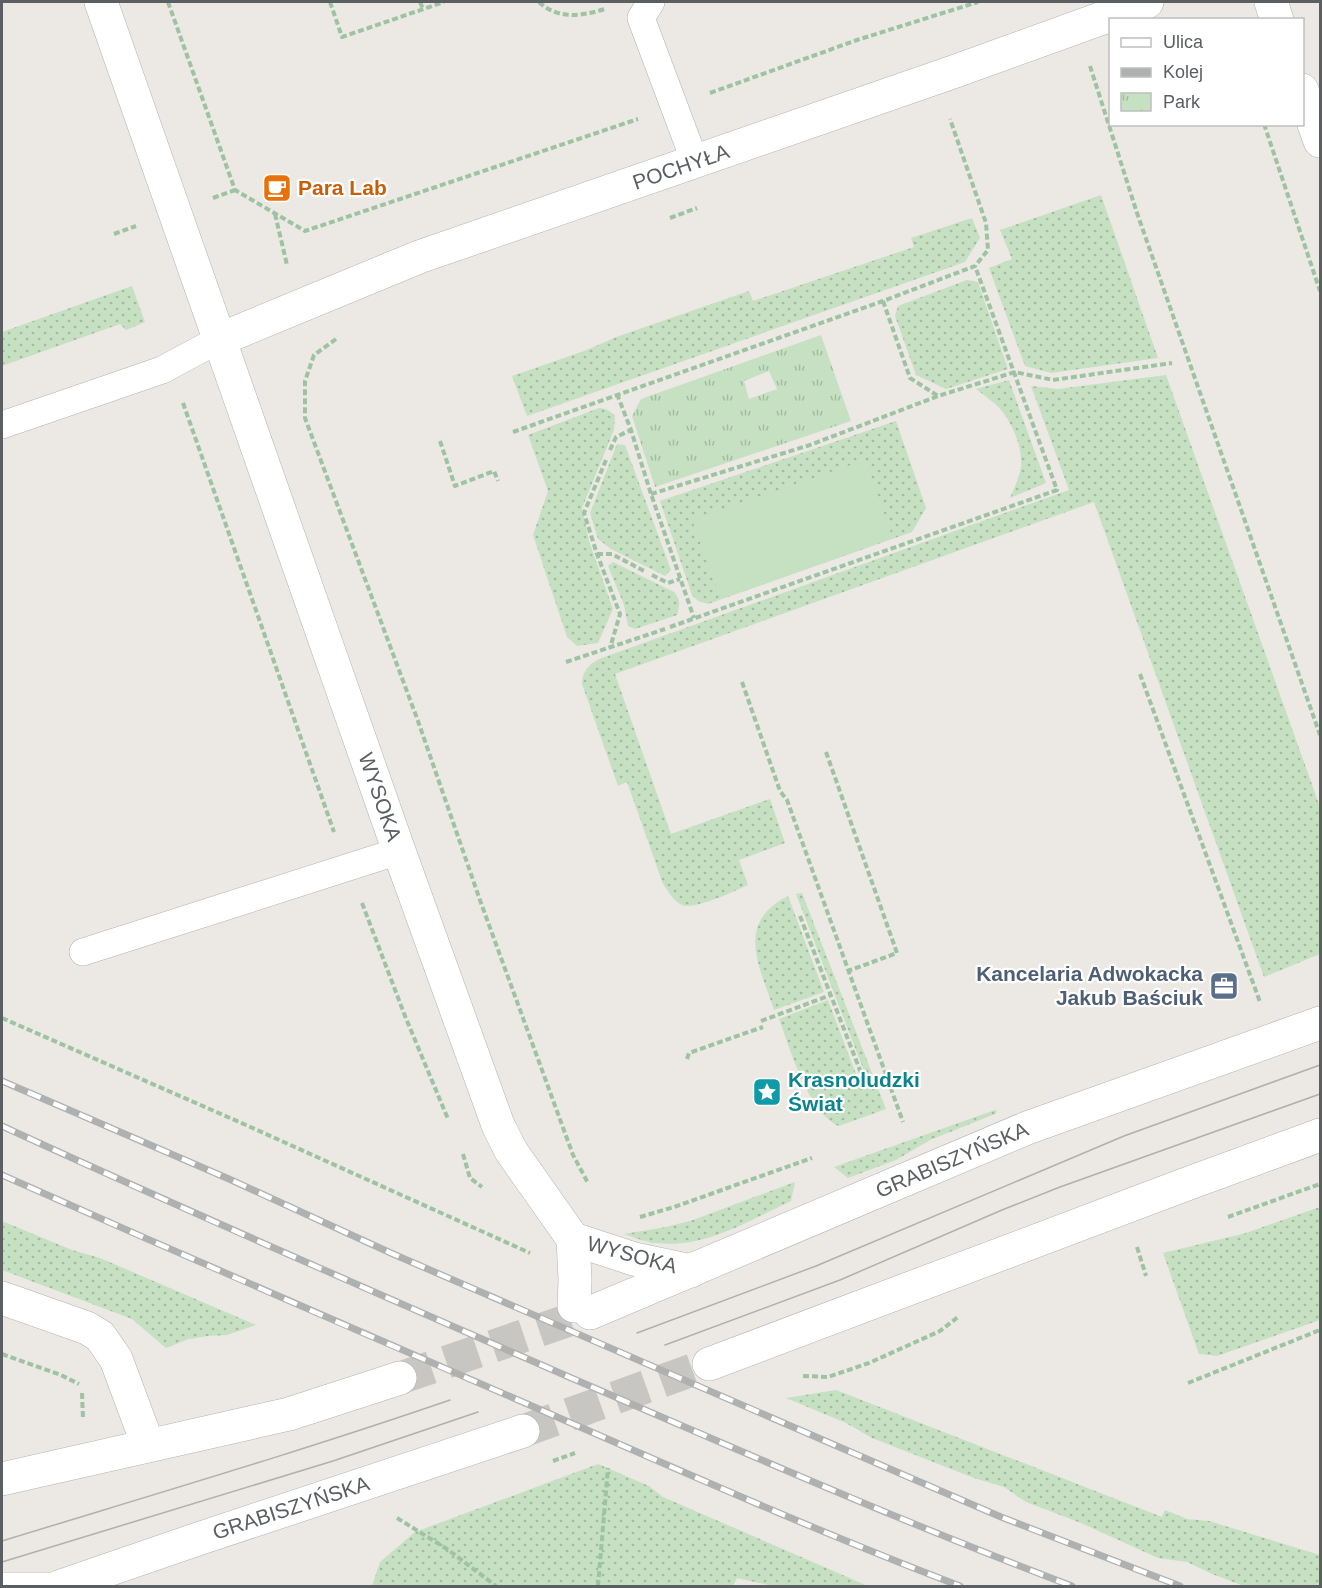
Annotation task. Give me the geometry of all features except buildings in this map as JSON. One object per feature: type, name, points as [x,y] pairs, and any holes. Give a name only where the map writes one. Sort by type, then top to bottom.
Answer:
[{"type":"street","name":"WYSOKA","points":[[101,2],[218,340],[498,1125],[511,1151],[573,1239],[582,1309]]},
{"type":"street","name":"POCHYŁA","points":[[218,340],[419,257],[953,72],[1147,2]]},
{"type":"street","points":[[1271,2],[1276,18]]},
{"type":"street","points":[[1304,96],[1320,141]]},
{"type":"street","name":"GRABISZYŃSKA","points":[[582,1309],[691,1271],[1027,1128],[1320,1023]]},
{"type":"street","points":[[709,1364],[1320,1136]]},
{"type":"street","name":"WYSOKA","points":[[573,1239],[634,1259],[691,1271]]},
{"type":"street","points":[[2,1298],[87,1328],[100,1336],[116,1359],[148,1445]]},
{"type":"street","points":[[8,1483],[148,1445],[289,1414],[400,1378]]},
{"type":"street","name":"GRABISZYŃSKA","points":[[61,1586],[523,1431]]},
{"type":"lane","points":[[651,2],[641,18],[695,162]]},
{"type":"lane","points":[[2,425],[155,373],[218,340]]},
{"type":"lane","points":[[83,952],[399,851]]},
{"type":"lane","points":[[2,1586],[61,1586]]},
{"type":"path","points":[[168,2],[235,190],[305,231],[674,106],[857,40],[978,2]]},
{"type":"path","points":[[330,2],[342,37],[444,2]]},
{"type":"path","points":[[420,2],[423,9]]},
{"type":"path","points":[[539,2],[546,9],[573,16],[589,14],[610,7]]},
{"type":"path","points":[[1090,64],[1109,124]]},
{"type":"path","points":[[513,432],[883,301],[975,266],[988,250],[986,223],[950,119]]},
{"type":"path","points":[[1110,126],[1137,213],[1320,735]]},
{"type":"path","points":[[1265,126],[1320,291]]},
{"type":"path","points":[[275,214],[287,265]]},
{"type":"path","points":[[566,662],[1057,490],[975,266]]},
{"type":"path","points":[[883,301],[910,378],[938,396]]},
{"type":"path","points":[[314,355],[305,381],[305,418],[418,721],[481,903],[573,1155],[591,1188]]},
{"type":"path","points":[[651,494],[810,445],[938,396],[1015,372],[1053,380],[1172,363]]},
{"type":"path","points":[[170,366],[340,851],[449,1121]]},
{"type":"path","points":[[617,394],[694,618]]},
{"type":"path","points":[[610,450],[616,437],[631,430]]},
{"type":"path","points":[[440,441],[454,486],[494,471],[498,481]]},
{"type":"path","points":[[606,460],[584,513],[620,614],[610,648]]},
{"type":"path","points":[[597,554],[612,554],[644,571]]},
{"type":"path","points":[[652,575],[668,583],[680,579]]},
{"type":"path","points":[[1140,674],[1260,1003]]},
{"type":"path","points":[[742,682],[903,1122]]},
{"type":"path","points":[[826,752],[897,952],[848,971]]},
{"type":"path","points":[[800,916],[863,1078]]},
{"type":"path","points":[[761,1021],[831,995]]},
{"type":"path","points":[[2,1018],[536,1256],[532,1247]]},
{"type":"path","points":[[687,1059],[689,1053],[763,1027]]},
{"type":"path","points":[[462,1152],[470,1178],[488,1191]]},
{"type":"path","points":[[635,1218],[674,1207],[812,1158]]},
{"type":"path","points":[[1137,1246],[1146,1276]]},
{"type":"path","points":[[796,1375],[828,1377],[869,1363],[940,1331],[967,1310]]},
{"type":"path","points":[[1188,1383],[1320,1330]]},
{"type":"path","points":[[2,1354],[61,1375],[81,1385],[83,1418]]},
{"type":"path","points":[[598,1587],[608,1468]]},
{"type":"path","points":[[394,1516],[447,1549],[495,1587]]},
{"type":"green space","points":[[1101,195],[1158,358],[1051,373],[1025,366],[989,268],[1012,259],[1000,230]]},
{"type":"green space","points":[[972,218],[980,238],[965,262],[527,416],[512,376],[749,291],[753,301],[914,247],[911,238]]},
{"type":"green space","points":[[967,280],[978,282],[1008,369],[946,389],[916,375],[895,316],[898,306]]},
{"type":"green space","points":[[132,286],[145,322],[126,330],[120,324],[2,366],[2,332]]},
{"type":"green space","points":[[821,335],[851,421],[655,487],[632,416],[641,399]],"holes":[[[769,371],[777,389],[749,399],[744,381]]]},
{"type":"green space","points":[[1166,375],[1320,807],[1320,954],[1264,977],[1094,502],[615,674],[671,834],[770,799],[785,843],[739,860],[748,885],[696,905],[682,905],[676,901],[663,884],[627,782],[618,786],[582,684],[583,675],[589,666],[599,659],[1069,490],[1031,386],[1058,389]]},
{"type":"green space","points":[[1009,380],[1046,483],[1010,498],[1021,467],[1019,445],[1013,429],[1001,410],[976,389]]},
{"type":"green space","points":[[599,408],[606,409],[615,415],[614,430],[582,508],[589,541],[613,609],[598,643],[577,646],[567,637],[533,535],[548,491],[528,435]]},
{"type":"green space","points":[[896,421],[926,508],[912,532],[708,604],[698,601],[692,595],[660,501]]},
{"type":"green space","points":[[617,444],[625,445],[671,570],[665,576],[611,549],[598,539],[590,513]]},
{"type":"green space","points":[[865,460],[893,538],[721,599],[692,520]]},
{"type":"green space","points":[[613,562],[674,592],[679,603],[677,615],[635,629],[628,626],[624,605],[608,566]]},
{"type":"green space","points":[[802,893],[886,1109],[839,1126],[828,1119],[809,1094],[779,1019],[828,1000],[859,1082],[867,1079],[796,894]]},
{"type":"green space","points":[[788,896],[824,992],[774,1010],[758,962],[756,933],[761,919],[771,907]]},
{"type":"green space","points":[[997,1111],[995,1114],[930,1140],[896,1160],[848,1178],[834,1167]]},
{"type":"green space","points":[[795,1182],[791,1201],[742,1225],[708,1238],[673,1244],[643,1241],[624,1234],[693,1220]]},
{"type":"green space","points":[[1320,1207],[1320,1320],[1217,1356],[1199,1354],[1163,1253],[1246,1233]]},
{"type":"green space","points":[[2,1221],[72,1250],[100,1258],[256,1325],[227,1335],[189,1339],[166,1348],[132,1319],[2,1270]]},
{"type":"green space","points":[[836,1390],[1162,1517],[1165,1510],[1187,1519],[1209,1521],[1320,1555],[1320,1586],[1244,1586],[1187,1562],[1158,1558],[1081,1523],[1026,1502],[1004,1487],[974,1478],[872,1438],[846,1423],[786,1398]]},
{"type":"green space","points":[[598,1464],[649,1486],[663,1497],[868,1586],[773,1586],[737,1578],[733,1586],[372,1586],[380,1562],[415,1532]]},
{"type":"tunnel","points":[[400,1378],[590,1313]]},
{"type":"tunnel","points":[[523,1431],[709,1364]]},
{"type":"tram line","points":[[637,1333],[816,1266],[1124,1136],[1320,1065]]},
{"type":"tram line","points":[[665,1345],[840,1280],[1060,1187],[1320,1094]]},
{"type":"tram line","points":[[2,1541],[283,1455],[450,1400]]},
{"type":"tram line","points":[[2,1562],[333,1461],[478,1412]]},
{"type":"railway","points":[[2,1081],[229,1179],[393,1254],[1001,1517],[1180,1586]]},
{"type":"railway","points":[[2,1126],[284,1253],[694,1431],[882,1511],[1072,1586]]},
{"type":"railway","points":[[2,1175],[742,1497],[960,1586]]},
{"type":"place","name":"Para Lab","points":[[277,188]]},
{"type":"place","name":"Kancelaria Adwokacka Jakub Baściuk","points":[[1224,986]]},
{"type":"place","name":"Krasnoludzki Świat","points":[[767,1092]]}]
